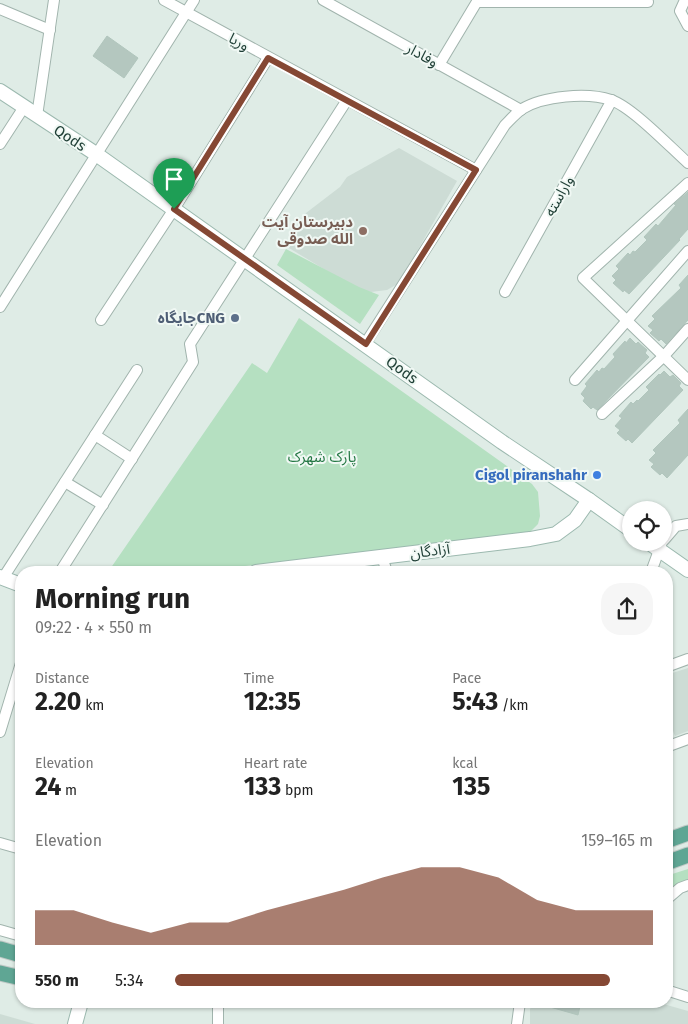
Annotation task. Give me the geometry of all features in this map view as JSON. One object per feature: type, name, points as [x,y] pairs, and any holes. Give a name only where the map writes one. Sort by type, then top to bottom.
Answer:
[{"type":"main road","name":"Qods","points":[[0,91],[96,154],[502,442],[622,524]]},
{"type":"main road","name":"آزادگان","points":[[306,566],[530,539],[556,534],[575,520],[589,500]]},
{"type":"main road","points":[[666,551],[688,570]]},
{"type":"main road","points":[[1,578],[15,583]]},
{"type":"main road","points":[[673,838],[688,833]]},
{"type":"main road","points":[[673,860],[688,855]]},
{"type":"main road","points":[[0,949],[15,953]]},
{"type":"main road","points":[[0,973],[15,977]]},
{"type":"main road","points":[[75,1024],[79,1008]]},
{"type":"street","points":[[37,116],[54,0]]},
{"type":"street","name":"وریا","points":[[164,0],[476,170]]},
{"type":"street","points":[[0,307],[194,0]]},
{"type":"street","name":"وفادار","points":[[323,0],[521,110]]},
{"type":"street","points":[[685,0],[680,11],[688,26]]},
{"type":"street","points":[[440,65],[477,1],[648,2]]},
{"type":"street","points":[[0,9],[50,30]]},
{"type":"street","points":[[101,320],[174,209],[268,58]]},
{"type":"street","points":[[366,344],[505,125],[521,110],[538,102],[563,98],[590,96],[612,100],[632,113],[688,163]]},
{"type":"street","points":[[64,566],[193,362],[190,344],[347,100]]},
{"type":"street","name":"واراسته","points":[[505,292],[612,100]]},
{"type":"street","points":[[0,144],[24,107]]},
{"type":"street","points":[[688,183],[583,278],[688,380]]},
{"type":"street","points":[[575,380],[688,251]]},
{"type":"street","points":[[602,414],[664,356],[688,328]]},
{"type":"street","points":[[1,578],[137,370]]},
{"type":"street","points":[[95,435],[132,459]]},
{"type":"street","points":[[65,482],[103,505]]},
{"type":"street","points":[[672,530],[676,526],[688,524]]},
{"type":"street","points":[[652,566],[656,551]]},
{"type":"street","points":[[382,557],[385,566]]},
{"type":"street","points":[[673,664],[688,659]]},
{"type":"street","points":[[0,732],[15,683]]},
{"type":"street","points":[[673,744],[688,739]]},
{"type":"street","points":[[0,843],[15,848]]},
{"type":"street","points":[[673,894],[680,888],[688,885]]},
{"type":"street","points":[[0,930],[15,934]]},
{"type":"street","points":[[673,992],[688,997]]},
{"type":"street","points":[[218,1008],[218,1024]]},
{"type":"street","points":[[517,1024],[519,1008]]},
{"type":"shaded area","name":"دبیرستان آیت الله صدوقی","points":[[399,148],[457,181],[399,283],[387,290],[371,292],[357,289],[289,248],[306,213],[340,187],[347,177]]},
{"type":"shaded area","points":[[688,668],[688,731],[675,736],[673,731],[673,673]]},
{"type":"shaded area","points":[[673,1007],[688,1011],[688,1024],[530,1024],[530,1009]]},
{"type":"shaded area","points":[[0,1014],[35,1024],[0,1024]]},
{"type":"green space","points":[[286,249],[359,287],[379,295],[360,324],[277,265]]},
{"type":"green space","name":"پارک شهرک","points":[[299,318],[532,484],[538,492],[540,516],[538,524],[528,534],[246,566],[112,566],[252,363],[267,373]]},
{"type":"green space","points":[[688,869],[688,883],[673,891],[673,874]]},
{"type":"building","points":[[107,36],[138,58],[124,78],[93,56]]},
{"type":"building","points":[[688,192],[688,229],[629,294],[624,290],[623,292],[613,283],[616,280],[612,276],[619,269],[616,266],[628,253],[630,255],[633,251],[635,252],[647,240],[644,237],[656,224],[658,226],[676,205],[674,204]]},
{"type":"building","points":[[688,275],[688,320],[666,344],[650,333],[653,330],[648,326],[655,319],[652,316],[681,288],[679,285]]},
{"type":"building","points":[[630,338],[647,350],[645,353],[649,357],[597,410],[593,407],[591,409],[583,401],[585,398],[581,394],[587,386],[585,384],[597,370],[599,372],[602,368],[604,369],[615,357],[613,354]]},
{"type":"building","points":[[664,371],[670,377],[673,375],[681,383],[679,386],[683,390],[632,443],[628,439],[626,441],[617,433],[620,430],[615,426],[622,418],[619,416],[631,402],[633,404],[638,401],[649,390],[646,387]]},
{"type":"building","points":[[688,409],[688,455],[667,478],[651,467],[654,464],[649,460],[656,453],[653,450],[680,423],[678,420]]},
{"type":"building","points":[[554,1008],[580,1008],[578,1015]]},
{"type":"place","name":"دبیرستان آیت الله صدوقی","points":[[363,231]]},
{"type":"place","name":"جایگاهCNG","points":[[235,318]]},
{"type":"place","name":"Cigol piranshahr","points":[[597,475]]},
{"type":"route","points":[[268,58],[476,170],[366,344],[174,209],[268,58]]}]
